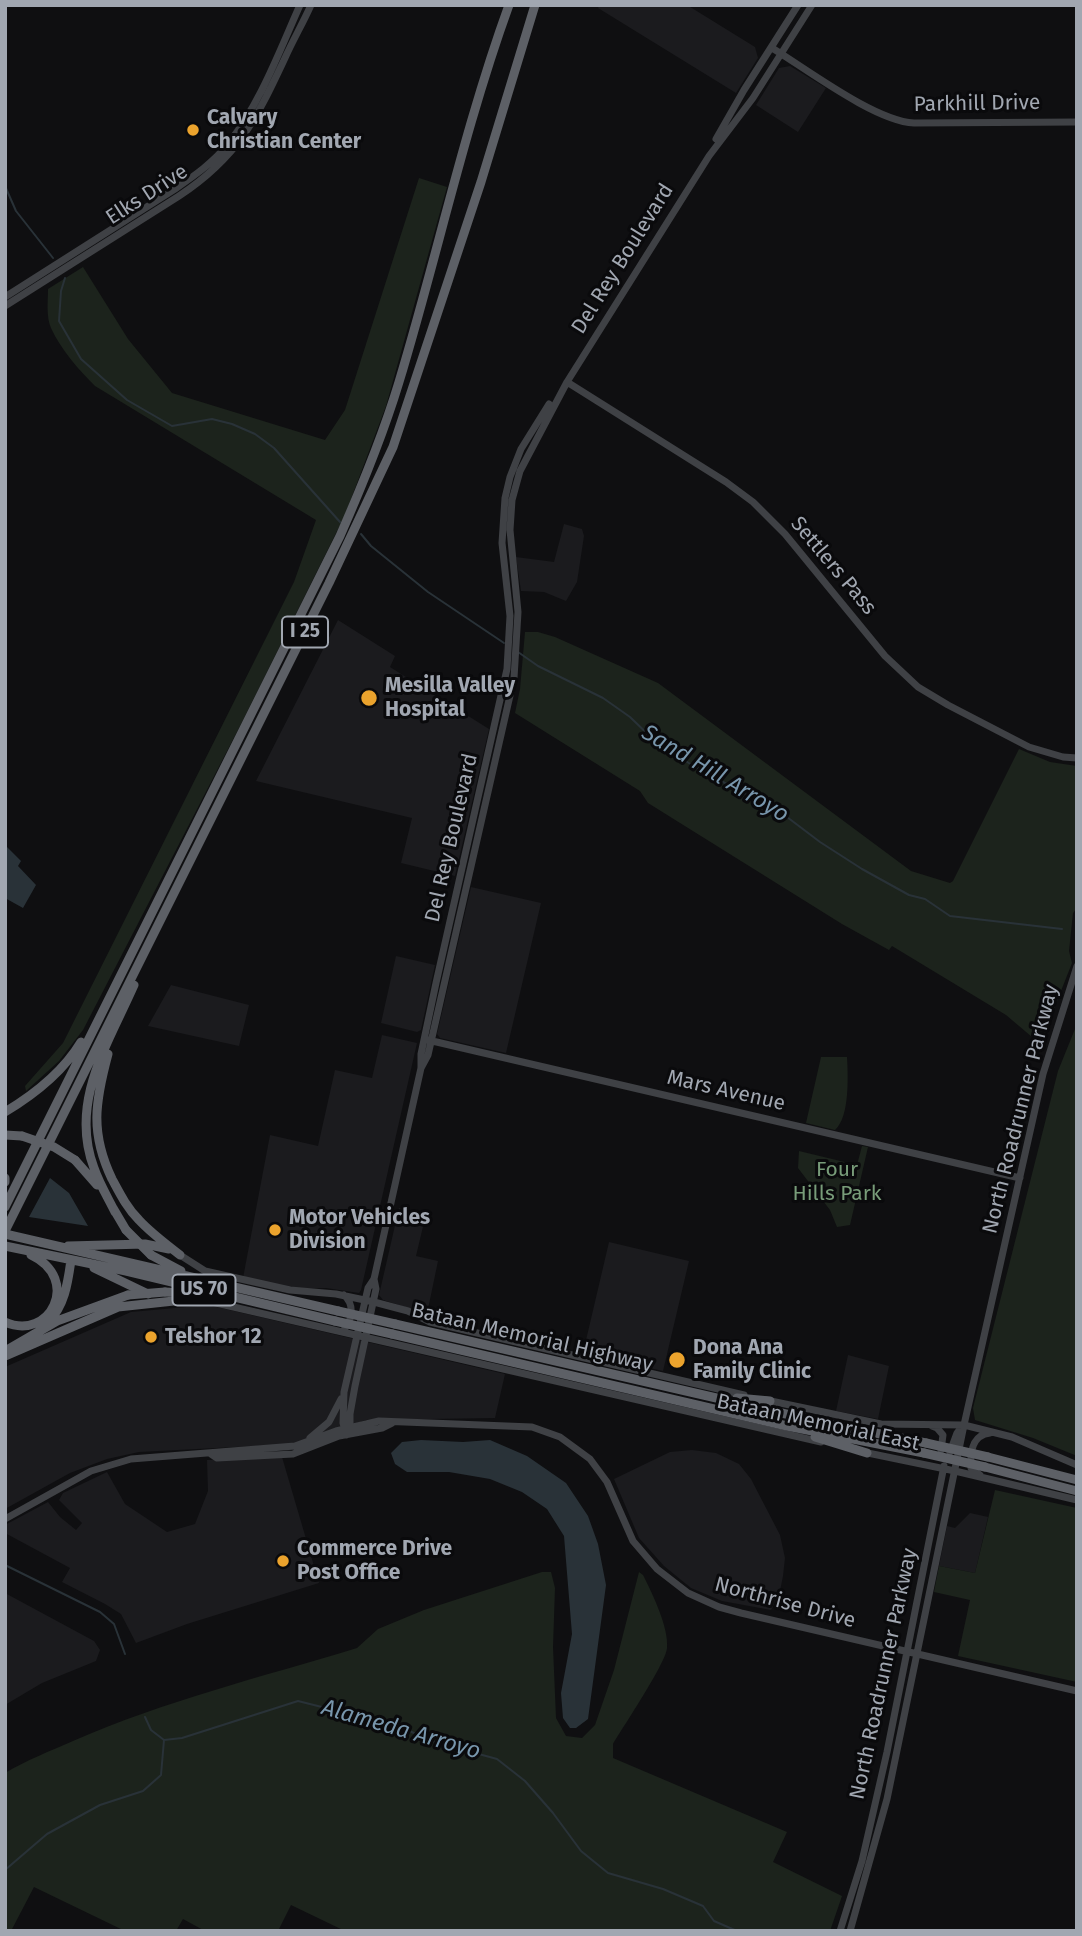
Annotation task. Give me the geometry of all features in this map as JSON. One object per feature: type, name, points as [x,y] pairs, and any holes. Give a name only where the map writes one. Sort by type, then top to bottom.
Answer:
[{"type":"highway","name":"I 25","points":[[5,1207],[340,536],[366,477],[399,383],[459,160],[509,5]]},
{"type":"highway","name":"I 25","points":[[5,1232],[334,572],[393,447],[477,195],[535,5]]},
{"type":"highway","points":[[159,923],[108,1051],[96,1102],[99,1146],[113,1182],[130,1210],[141,1222],[180,1255]]},
{"type":"highway","points":[[5,1112],[56,1074],[76,1050],[113,990]]},
{"type":"highway","points":[[115,1212],[94,1168],[85,1119],[95,1070],[120,1018]]},
{"type":"highway","points":[[5,1135],[22,1136],[54,1147],[75,1160],[97,1184],[126,1230],[151,1255],[191,1278]]},
{"type":"highway","name":"US 70","points":[[5,1232],[58,1247]]},
{"type":"highway","points":[[58,1247],[145,1244],[180,1255]]},
{"type":"highway","name":"US 70","points":[[5,1245],[71,1260]]},
{"type":"highway","points":[[58,1247],[71,1260],[97,1269],[157,1298],[183,1300]]},
{"type":"highway","name":"Bataan Memorial Highway","points":[[58,1247],[1077,1479]]},
{"type":"highway","points":[[5,1322],[24,1326],[35,1324],[49,1313],[57,1293],[55,1278],[49,1266],[16,1248]]},
{"type":"highway","points":[[36,1332],[58,1311],[71,1260]]},
{"type":"highway","name":"Bataan Memorial Highway","points":[[71,1260],[243,1300],[337,1326],[392,1335],[787,1426],[925,1453],[1077,1491]]},
{"type":"highway","points":[[5,1353],[36,1332],[78,1312],[128,1295],[195,1294],[243,1300]]},
{"type":"highway","points":[[5,1353],[118,1307],[183,1300]]},
{"type":"highway","points":[[708,1396],[770,1401]]},
{"type":"highway","points":[[787,1426],[867,1453]]},
{"type":"main road","name":"Elks Drive","points":[[5,297],[183,184],[219,155],[241,127],[259,94],[300,5]]},
{"type":"main road","name":"Elks Drive","points":[[5,306],[187,191],[224,161],[248,132],[260,111],[311,5]]},
{"type":"main road","name":"Del Rey Boulevard","points":[[454,923],[463,904],[513,686],[518,634],[510,537],[514,492],[529,451],[567,382],[709,156],[744,90],[798,5]]},
{"type":"main road","name":"Del Rey Boulevard","points":[[709,156],[753,98],[812,5]]},
{"type":"main road","name":"Parkhill Drive","points":[[772,48],[872,110],[895,120],[914,123],[1077,122]]},
{"type":"main road","name":"Del Rey Boulevard","points":[[348,1431],[348,1387],[362,1337],[369,1301],[369,1285],[374,1279],[421,1068],[428,1055],[428,1040],[454,923],[462,869],[507,669],[510,617],[502,528],[508,484],[525,442],[560,388],[567,382]]},
{"type":"main road","name":"Settlers Pass","points":[[567,382],[726,482],[759,508],[785,534],[882,653],[918,687],[1029,747],[1063,757],[1077,758]]},
{"type":"main road","points":[[463,904],[461,896],[466,875],[462,869],[472,862],[469,858],[468,843]]},
{"type":"main road","name":"North Roadrunner Parkway","points":[[850,1931],[887,1799],[964,1425],[1043,1074],[1077,966]]},
{"type":"main road","name":"Mars Avenue","points":[[428,1040],[1020,1178]]},
{"type":"main road","points":[[180,1255],[205,1271],[290,1290],[343,1295],[408,1311],[430,1322],[486,1336],[770,1401],[881,1424],[964,1425],[995,1432],[1077,1465]]},
{"type":"main road","points":[[337,1326],[348,1325],[351,1310],[350,1302],[343,1295]]},
{"type":"main road","name":"Bataan Memorial East","points":[[183,1300],[203,1300],[337,1326],[362,1337],[1077,1500]]},
{"type":"main road","points":[[384,1342],[379,1330],[381,1317],[385,1311],[394,1308]]},
{"type":"main road","points":[[295,1446],[329,1422],[348,1387]]},
{"type":"main road","name":"Northrise Drive","points":[[348,1431],[379,1421],[532,1427],[560,1437],[585,1454],[599,1469],[627,1529],[644,1555],[664,1576],[688,1593],[730,1610],[1077,1691]]},
{"type":"main road","points":[[919,1464],[936,1460],[944,1441],[937,1428],[921,1424]]},
{"type":"main road","name":"North Roadrunner Parkway","points":[[840,1931],[862,1861],[908,1653],[944,1468],[957,1433],[964,1425]]},
{"type":"main road","points":[[5,1520],[91,1471],[110,1464],[131,1459],[295,1446],[348,1431]]},
{"type":"main road","points":[[211,1454],[217,1458],[293,1454],[348,1431]]},
{"type":"main road","points":[[988,1478],[971,1468],[970,1460],[974,1441],[978,1436],[995,1432]]},
{"type":"main road","points":[[934,1518],[944,1521]]},
{"type":"main road","points":[[929,1542],[940,1544]]},
{"type":"main road","points":[[920,1595],[929,1597]]},
{"type":"shaded area","points":[[600,5],[687,5],[755,47],[758,58],[736,93],[598,8]]},
{"type":"shaded area","points":[[790,66],[826,88],[798,132],[756,105],[779,68]]},
{"type":"shaded area","points":[[564,524],[582,529],[584,536],[577,582],[566,601],[544,592],[521,591],[516,557],[554,562]]},
{"type":"shaded area","name":"Mesilla Valley Hospital","points":[[338,620],[395,656],[390,667],[489,729],[455,876],[401,863],[412,818],[256,781]]},
{"type":"shaded area","points":[[5,845],[21,861],[18,866],[36,885],[23,908],[5,898]]},
{"type":"shaded area","points":[[471,887],[541,903],[506,1053],[440,1038],[437,1034]]},
{"type":"shaded area","points":[[396,956],[435,965],[421,1030],[417,1032],[381,1023]]},
{"type":"shaded area","points":[[171,985],[249,1005],[239,1046],[148,1026]]},
{"type":"shaded area","points":[[382,1035],[417,1043],[361,1290],[359,1293],[326,1288],[295,1289],[243,1278],[270,1135],[318,1146],[335,1070],[372,1078]]},
{"type":"shaded area","points":[[50,1178],[69,1193],[88,1226],[29,1217]]},
{"type":"shaded area","points":[[399,1208],[426,1214],[416,1256],[438,1261],[427,1314],[383,1300],[379,1295]]},
{"type":"shaded area","points":[[609,1242],[689,1261],[663,1371],[583,1353]]},
{"type":"shaded area","points":[[208,1305],[505,1374],[495,1418],[366,1420],[295,1444],[139,1452],[107,1459],[70,1473],[5,1509],[5,1367],[131,1312]]},
{"type":"shaded area","points":[[848,1355],[889,1366],[878,1419],[836,1411]]},
{"type":"shaded area","points":[[490,1440],[527,1456],[566,1483],[588,1516],[598,1544],[606,1585],[588,1719],[576,1728],[570,1728],[563,1718],[561,1693],[572,1634],[564,1536],[547,1509],[522,1492],[490,1479],[449,1472],[407,1472],[395,1464],[391,1453],[402,1442]]},
{"type":"shaded area","points":[[692,1450],[716,1453],[739,1464],[751,1479],[780,1535],[785,1558],[783,1576],[779,1596],[771,1610],[722,1601],[691,1588],[664,1566],[639,1538],[614,1479],[670,1452]]},
{"type":"shaded area","points":[[282,1457],[319,1583],[187,1624],[136,1643],[121,1614],[62,1582],[70,1568],[5,1533],[5,1525],[48,1502],[60,1517],[76,1530],[82,1523],[59,1500],[63,1493],[107,1472],[125,1504],[167,1532],[195,1524],[208,1491],[207,1460]]},
{"type":"shaded area","points":[[970,1513],[988,1517],[975,1573],[939,1566],[947,1526],[955,1528]]},
{"type":"shaded area","points":[[5,1593],[94,1641],[100,1650],[96,1661],[42,1683],[5,1705]]},
{"type":"green space","points":[[419,178],[447,187],[386,406],[345,515],[83,1030],[59,1061],[26,1091],[25,1086],[63,1043],[294,582],[316,520],[95,386],[65,352],[51,328],[48,289],[83,267],[128,339],[172,393],[325,440],[345,410]]},
{"type":"green space","points":[[525,632],[538,632],[555,637],[658,683],[911,871],[950,883],[1019,749],[1050,762],[1077,766],[1077,908],[1073,913],[1069,951],[1072,963],[1046,1029],[1045,1048],[1006,1015],[892,946],[889,950],[842,924],[648,803],[640,791],[515,713]]},
{"type":"green space","points":[[1077,1024],[1077,1456],[1033,1438],[975,1420],[973,1408],[1058,1071]]},
{"type":"green space","points":[[821,1057],[847,1057],[846,1106],[835,1130],[806,1123]]},
{"type":"green space","name":"Four Hills Park","points":[[862,1146],[868,1147],[850,1225],[837,1227],[830,1210],[798,1168],[799,1151],[857,1165]]},
{"type":"green space","points":[[995,1490],[1077,1508],[1077,1682],[958,1656],[970,1600],[934,1592],[939,1566],[975,1573]]},
{"type":"green space","points":[[542,1572],[551,1572],[555,1588],[553,1647],[556,1718],[566,1736],[582,1738],[595,1725],[614,1670],[639,1572],[643,1575],[659,1610],[667,1648],[652,1680],[613,1744],[613,1758],[787,1832],[773,1862],[842,1896],[830,1931],[345,1931],[291,1905],[278,1931],[205,1931],[183,1919],[176,1931],[125,1931],[34,1887],[11,1931],[5,1931],[5,1773],[107,1727],[214,1690],[357,1648],[378,1629],[424,1610]]},
{"type":"waterway","name":"Sand Hill Arroyo","points":[[5,186],[16,211],[53,258]]},
{"type":"waterway","name":"Sand Hill Arroyo","points":[[65,278],[61,291],[59,321],[81,359],[127,400],[172,426],[212,419],[255,434],[274,448],[340,522]]},
{"type":"waterway","name":"Sand Hill Arroyo","points":[[361,534],[371,546],[428,592],[504,643]]},
{"type":"waterway","name":"Sand Hill Arroyo","points":[[518,652],[538,666],[603,698],[630,717],[657,743],[787,817],[862,869],[909,895],[925,899],[950,916],[1062,929]]},
{"type":"waterway","name":"Alameda Arroyo","points":[[5,1565],[100,1612],[114,1624],[125,1654]]},
{"type":"waterway","name":"Alameda Arroyo","points":[[145,1717],[151,1730],[164,1740],[182,1738],[298,1701],[401,1727],[431,1741],[497,1759],[525,1781],[581,1851],[608,1873],[663,1889],[703,1906],[714,1921],[737,1931]]},
{"type":"waterway","points":[[5,1870],[47,1834],[100,1805],[143,1791],[161,1775],[164,1740]]},
{"type":"place","name":"Calvary Christian Center","points":[[193,130]]},
{"type":"place","name":"Mesilla Valley Hospital","points":[[369,698]]},
{"type":"place","name":"Motor Vehicles Division","points":[[275,1230]]},
{"type":"place","name":"Telshor 12","points":[[151,1337]]},
{"type":"place","name":"Dona Ana Family Clinic","points":[[677,1360]]},
{"type":"place","name":"Commerce Drive Post Office","points":[[283,1561]]}]
